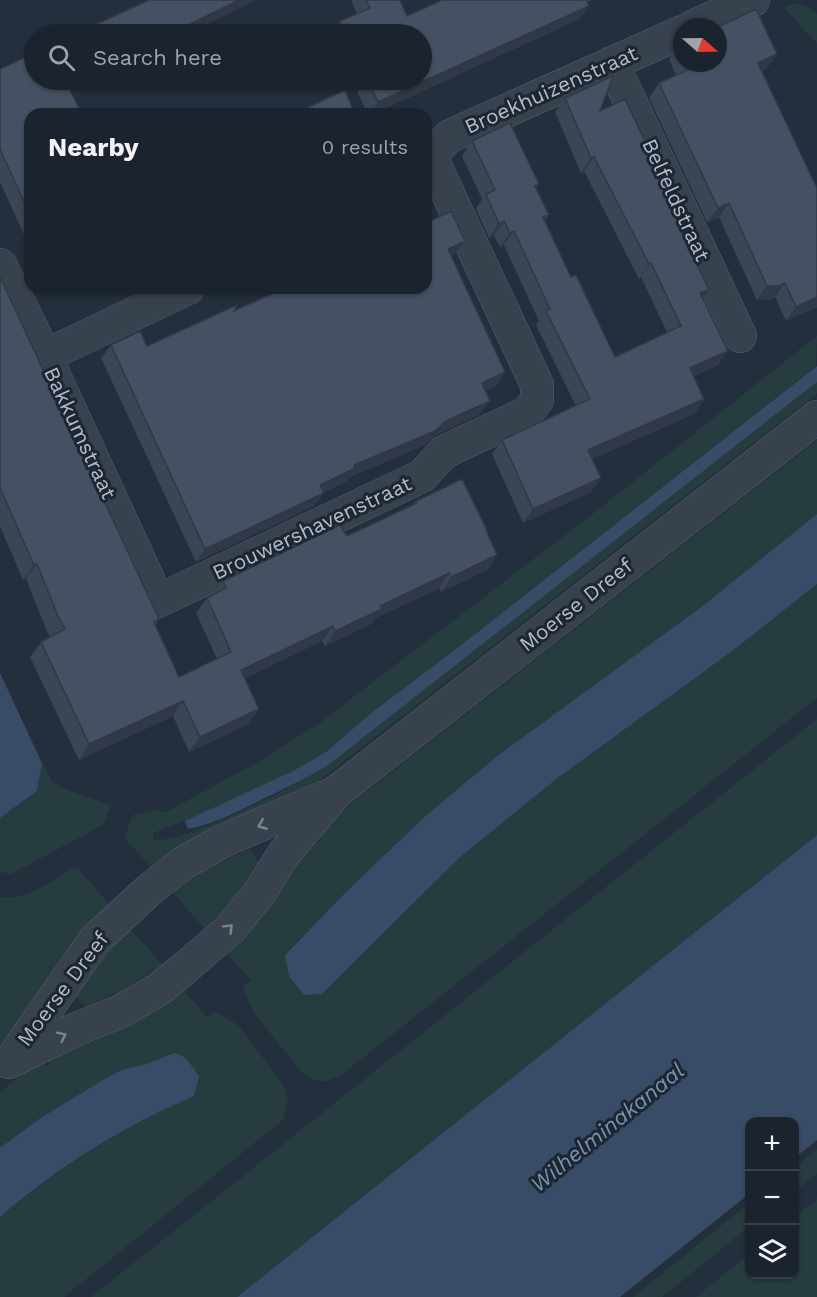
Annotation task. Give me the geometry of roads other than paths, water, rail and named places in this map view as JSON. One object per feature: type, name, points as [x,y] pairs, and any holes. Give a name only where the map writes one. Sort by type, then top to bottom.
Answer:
[{"type":"street","points":[[712,18],[753,0]]},
{"type":"street","name":"Broekhuizenstraat","points":[[432,153],[450,136],[673,36]]},
{"type":"street","name":"Belfeldstraat","points":[[612,63],[740,336]]},
{"type":"street","name":"Brouwershavenstraat","points":[[158,601],[422,476],[444,452],[527,413],[537,400],[537,385],[432,165]]},
{"type":"street","name":"Bakkumstraat","points":[[0,265],[45,356],[158,601]]},
{"type":"street","points":[[45,356],[175,294]]},
{"type":"street","name":"Moerse Dreef","points":[[5,1066],[72,1031],[121,1011],[159,989],[230,929],[261,892],[283,855],[334,793],[817,417]]},
{"type":"street","name":"Moerse Dreef","points":[[5,1066],[95,940],[149,890],[183,863],[225,840],[334,793]]},
{"type":"water","points":[[817,366],[817,382],[327,766],[234,813],[188,829],[185,821],[293,771],[326,752],[370,714]]},
{"type":"water","points":[[817,514],[817,584],[731,652],[555,780],[459,858],[322,994],[304,995],[289,976],[285,955],[422,819],[496,757],[700,608]]},
{"type":"water","points":[[0,673],[42,763],[37,791],[0,818]]},
{"type":"water","name":"Wilhelminakanaal","points":[[817,835],[817,1140],[799,1155],[799,1117],[745,1117],[745,1197],[620,1297],[237,1297]]},
{"type":"water","points":[[174,1053],[185,1058],[199,1076],[194,1096],[92,1149],[22,1198],[0,1217],[0,1148],[39,1119],[121,1070],[147,1064]]}]
